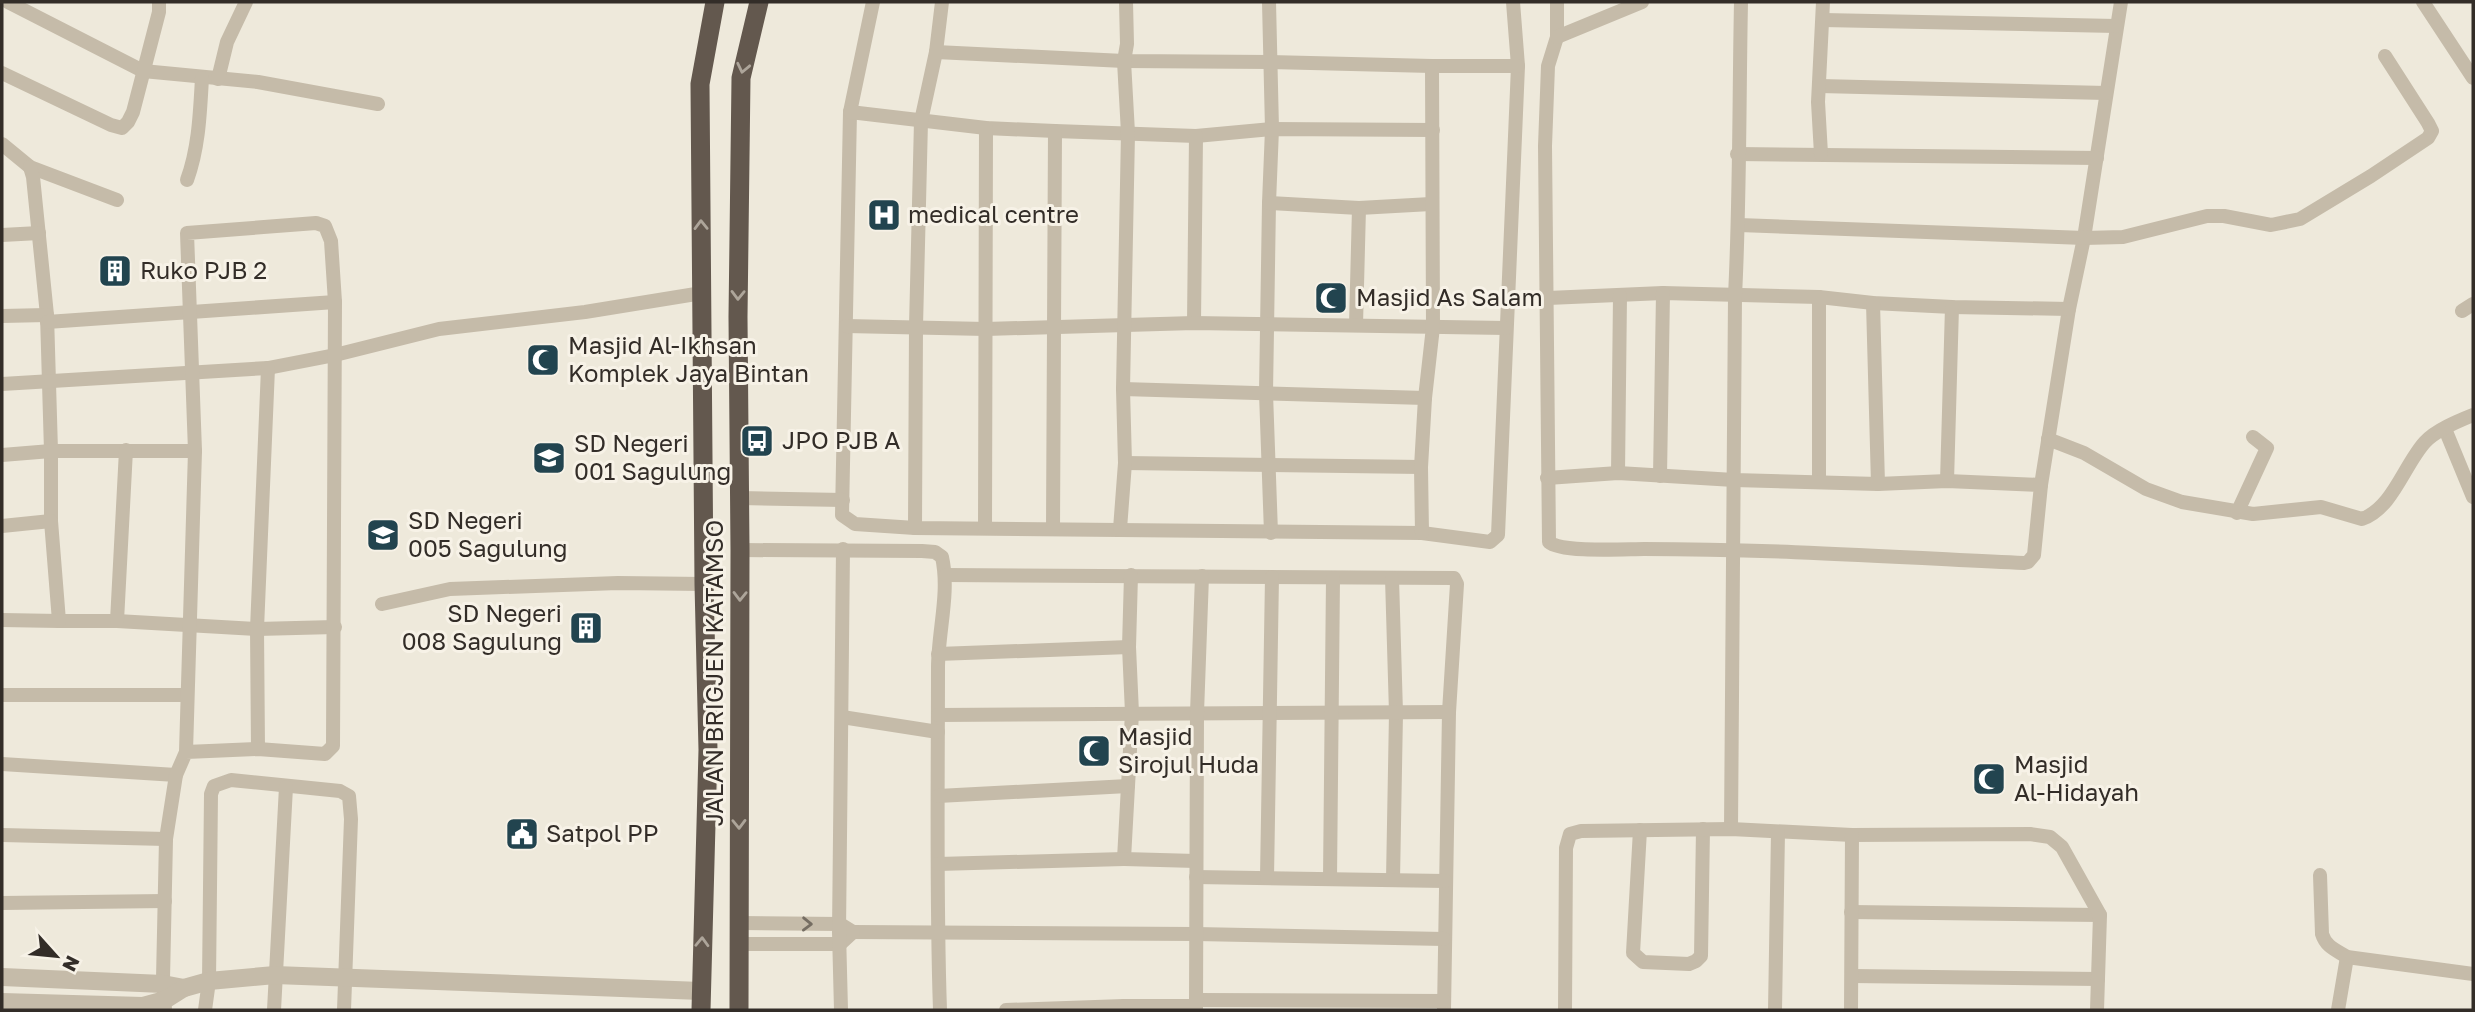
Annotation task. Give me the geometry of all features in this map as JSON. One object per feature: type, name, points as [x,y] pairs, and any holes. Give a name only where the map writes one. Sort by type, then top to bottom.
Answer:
[{"type":"highway","name":"JALAN BRIGJEN KATAMSO","points":[[701,1001],[708,750],[700,84],[715,2]]},
{"type":"highway","name":"JALAN BRIGJEN KATAMSO","points":[[738,1010],[738,317],[741,78],[759,2]]},
{"type":"street","points":[[8,2],[143,71],[258,82],[378,104]]},
{"type":"street","points":[[2,73],[122,128],[133,112],[159,12],[159,2]]},
{"type":"street","points":[[218,79],[227,41],[246,2]]},
{"type":"street","points":[[873,2],[850,112],[842,515],[855,524],[915,528],[1422,533],[1490,542],[1498,535],[1518,65],[1513,2]]},
{"type":"street","points":[[915,528],[921,121],[936,52],[942,2]]},
{"type":"street","points":[[1121,529],[1125,463],[1123,326],[1128,133],[1124,61],[1127,44],[1126,2]]},
{"type":"street","points":[[1269,2],[1272,129],[1266,393],[1271,533]]},
{"type":"street","points":[[1557,2],[1557,37],[1548,66],[1545,146],[1549,542],[1553,546],[1585,549],[1733,549],[2024,563],[2034,555],[2041,485],[2121,2]]},
{"type":"street","points":[[1557,37],[1642,2]]},
{"type":"street","points":[[1731,829],[1734,296],[1739,225],[1737,153],[1741,2]]},
{"type":"street","points":[[1821,154],[1819,86],[1823,2]]},
{"type":"street","points":[[2423,2],[2473,78]]},
{"type":"street","points":[[1823,20],[2116,26]]},
{"type":"street","points":[[936,52],[1124,61],[1518,65]]},
{"type":"street","points":[[1739,225],[2084,238],[2123,237],[2207,216],[2224,216],[2271,225],[2300,219],[2428,138],[2432,131],[2385,56]]},
{"type":"street","points":[[1422,533],[1421,467],[1433,327],[1432,66]]},
{"type":"street","points":[[187,180],[200,124],[202,78]]},
{"type":"street","points":[[1819,86],[2106,93]]},
{"type":"street","points":[[850,112],[986,128],[1196,136],[1272,129],[1433,130]]},
{"type":"street","points":[[985,528],[986,128]]},
{"type":"street","points":[[1053,529],[1055,131]]},
{"type":"street","points":[[1194,323],[1196,136]]},
{"type":"street","points":[[2,144],[30,167],[117,201]]},
{"type":"street","points":[[1737,153],[2096,158]]},
{"type":"street","points":[[30,167],[47,319],[51,522],[59,621]]},
{"type":"street","points":[[1269,204],[1359,208],[1431,204]]},
{"type":"street","points":[[1356,325],[1359,208]]},
{"type":"street","points":[[164,998],[166,839],[176,775],[186,752],[195,451],[187,233],[316,223],[325,226],[331,241],[335,302],[333,746],[325,754],[258,749],[186,752]]},
{"type":"street","points":[[2,235],[39,233]]},
{"type":"street","points":[[2,384],[268,368],[335,355],[439,329],[585,312],[702,293]]},
{"type":"street","points":[[1548,298],[1663,293],[1819,297],[1952,307],[2069,309]]},
{"type":"street","points":[[1660,476],[1663,293]]},
{"type":"street","points":[[1618,473],[1620,296]]},
{"type":"street","points":[[1819,297],[1819,482]]},
{"type":"street","points":[[2,316],[47,319],[335,302]]},
{"type":"street","points":[[1873,303],[1878,484]]},
{"type":"street","points":[[1947,481],[1952,307]]},
{"type":"street","points":[[846,326],[986,329],[1194,323],[1506,328]]},
{"type":"street","points":[[258,749],[257,629],[268,368]]},
{"type":"street","points":[[1123,389],[1425,398]]},
{"type":"street","points":[[2049,439],[2084,453],[2124,478],[2169,499],[2237,513],[2321,507],[2362,519],[2378,511],[2426,441],[2473,415]]},
{"type":"street","points":[[2445,429],[2473,497]]},
{"type":"street","points":[[2237,513],[2267,448],[2253,437]]},
{"type":"street","points":[[117,621],[126,450]]},
{"type":"street","points":[[2,455],[51,451],[195,451]]},
{"type":"street","points":[[1125,463],[1421,467]]},
{"type":"street","points":[[1547,478],[1618,473],[1734,480],[1878,484],[1947,481],[2041,485]]},
{"type":"street","points":[[740,498],[843,500]]},
{"type":"street","points":[[2,526],[51,522]]},
{"type":"street","points":[[740,550],[843,549],[935,552],[942,556],[946,575],[938,654],[937,934],[940,1010]]},
{"type":"street","points":[[841,1010],[843,549]]},
{"type":"street","points":[[946,575],[1450,577],[1454,578],[1457,584],[1449,712],[1444,1006],[1196,1005],[1006,1010]]},
{"type":"street","points":[[1124,859],[1132,713],[1129,647],[1131,575]]},
{"type":"street","points":[[1196,1005],[1197,713],[1202,576]]},
{"type":"street","points":[[1267,878],[1272,577]]},
{"type":"street","points":[[1330,879],[1333,578]]},
{"type":"street","points":[[1392,578],[1396,713],[1394,880]]},
{"type":"street","points":[[382,604],[450,589],[618,583],[704,584]]},
{"type":"street","points":[[2,620],[117,621],[257,629],[335,627]]},
{"type":"street","points":[[938,654],[1129,647]]},
{"type":"street","points":[[2,695],[187,695]]},
{"type":"street","points":[[938,715],[1449,712]]},
{"type":"street","points":[[842,717],[938,732]]},
{"type":"street","points":[[2,764],[176,775]]},
{"type":"street","points":[[205,1010],[209,981],[211,794],[214,786],[230,780],[340,791],[349,796],[351,819],[344,1010]]},
{"type":"street","points":[[938,796],[1128,786]]},
{"type":"street","points":[[274,1010],[286,787]]},
{"type":"street","points":[[1565,1010],[1566,848],[1570,834],[1581,831],[1731,829],[1852,835],[2050,837],[2062,847],[2099,915],[2097,1010]]},
{"type":"street","points":[[1640,830],[1633,953],[1643,961],[1689,964],[1701,956],[1703,830]]},
{"type":"street","points":[[1775,1010],[1778,832]]},
{"type":"street","points":[[2,835],[166,839]]},
{"type":"street","points":[[1852,835],[1852,1010]]},
{"type":"street","points":[[937,864],[1124,859],[1196,860]]},
{"type":"street","points":[[2320,875],[2322,934],[2325,943],[2347,957],[2473,974]]},
{"type":"street","points":[[1196,877],[1445,881]]},
{"type":"street","points":[[2,903],[166,901]]},
{"type":"street","points":[[1851,912],[2099,915]]},
{"type":"street","points":[[740,923],[840,924],[853,932],[937,934],[1196,934],[1444,939]]},
{"type":"street","points":[[740,944],[840,944],[853,932]]},
{"type":"street","points":[[2338,1010],[2347,957]]},
{"type":"street","points":[[2,1002],[143,1006],[184,988],[209,981],[275,975],[701,1001]]},
{"type":"street","points":[[1852,976],[2098,979]]},
{"type":"street","points":[[2,977],[144,984],[164,998]]},
{"type":"street","points":[[143,1006],[144,984]]},
{"type":"place","name":"medical centre","points":[[884,215]]},
{"type":"place","name":"Ruko PJB 2","points":[[115,271]]},
{"type":"place","name":"Masjid As Salam","points":[[1331,298]]},
{"type":"place","name":"Masjid Al-Ikhsan Komplek Jaya Bintan","points":[[543,360]]},
{"type":"place","name":"JPO PJB A","points":[[757,441]]},
{"type":"place","name":"SD Negeri 001 Sagulung","points":[[549,458]]},
{"type":"place","name":"SD Negeri 005 Sagulung","points":[[383,535]]},
{"type":"place","name":"SD Negeri 008 Sagulung","points":[[586,628]]},
{"type":"place","name":"Masjid Sirojul Huda","points":[[1094,751]]},
{"type":"place","name":"Masjid Al-Hidayah","points":[[1989,779]]},
{"type":"place","name":"Satpol PP","points":[[522,834]]}]
